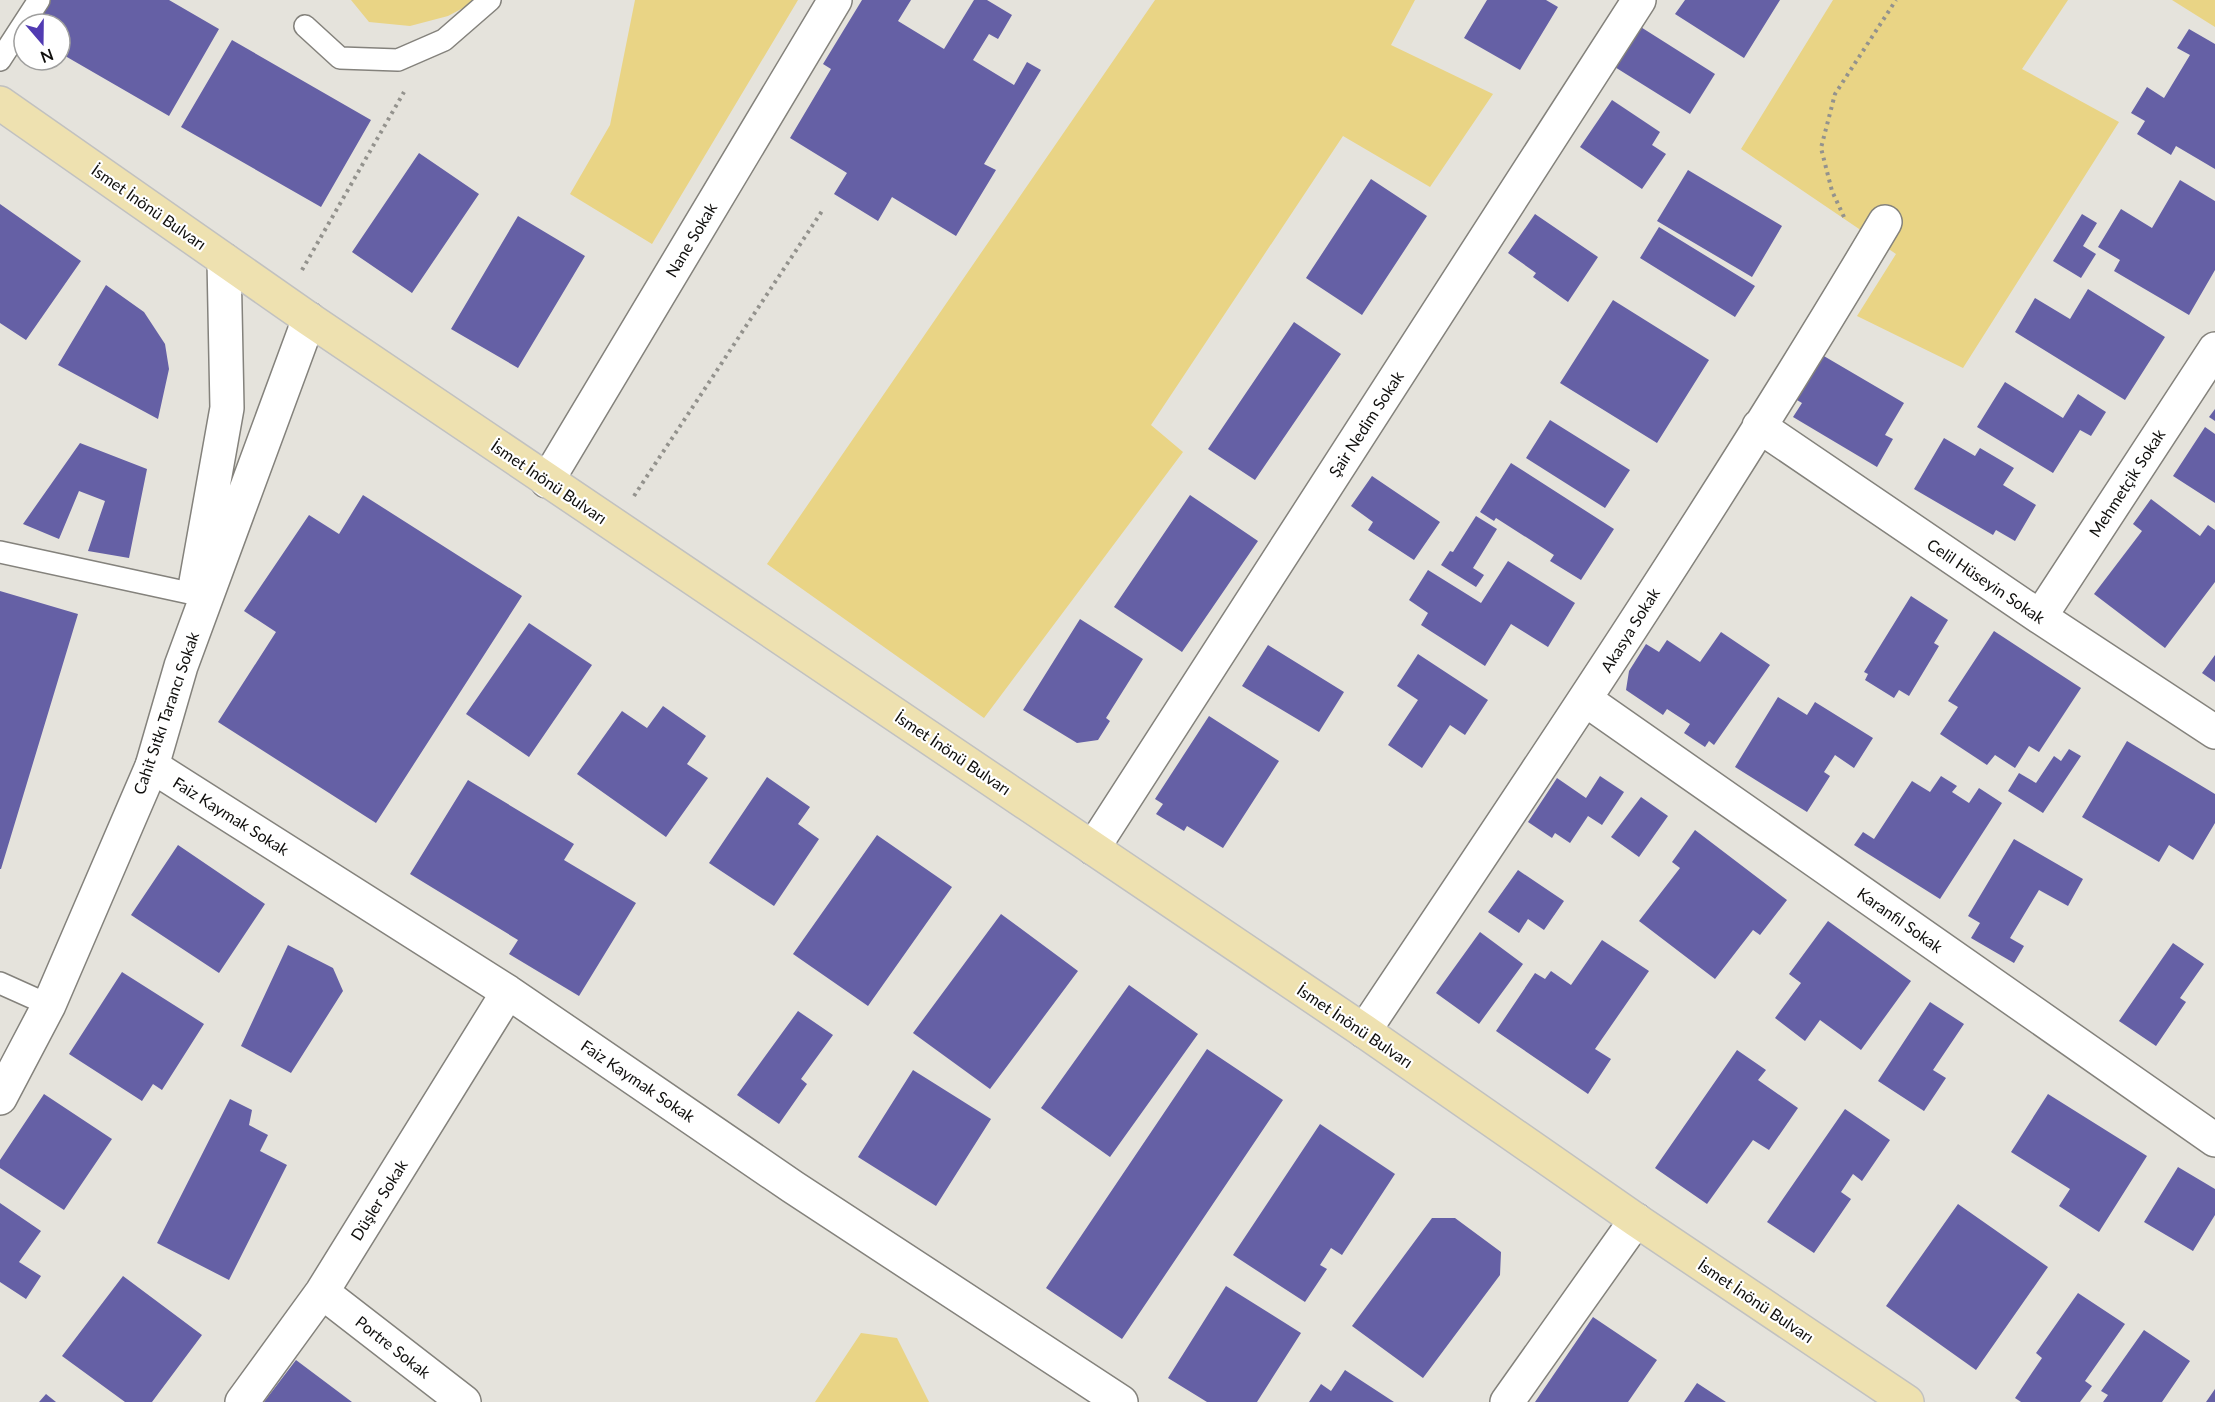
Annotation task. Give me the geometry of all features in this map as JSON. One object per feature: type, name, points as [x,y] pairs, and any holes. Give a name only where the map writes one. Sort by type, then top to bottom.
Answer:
[{"type":"main road","name":"İsmet İnönü Bulvarı","points":[[3,110],[547,481],[1364,1031],[1636,1220],[1906,1402]]},
{"type":"street","name":"Nane Sokak","points":[[547,481],[835,0]]},
{"type":"street","name":"Şair Nedim Sokak","points":[[1093,848],[1639,0]]},
{"type":"street","name":"Akasya Sokak","points":[[1364,1031],[1586,700],[1877,234]]},
{"type":"street","points":[[181,666],[226,408],[224,260]]},
{"type":"street","name":"Cahit Sıtkı Tarancı Sokak","points":[[0,1098],[49,1005],[152,766],[181,666],[297,310]]},
{"type":"street","name":"Mehmetçik Sokak","points":[[2040,617],[2215,349]]},
{"type":"street","name":"Celil Hüseyin Sokak","points":[[1759,426],[2040,617],[2215,732]]},
{"type":"street","name":"Karanfil Sokak","points":[[1586,700],[2215,1140]]},
{"type":"street","name":"Faiz Kaymak Sokak","points":[[152,766],[508,992],[793,1187],[1122,1402]]},
{"type":"street","name":"Düşler Sokak","points":[[242,1402],[322,1292],[508,992]]},
{"type":"street","points":[[1507,1402],[1636,1220]]},
{"type":"street","name":"Portre Sokak","points":[[322,1292],[464,1402]]},
{"type":"lane","points":[[0,60],[39,0]]},
{"type":"lane","points":[[305,26],[340,58],[398,60],[444,40],[490,0]]},
{"type":"lane","points":[[0,552],[194,594]]},
{"type":"lane","points":[[0,983],[49,1005]]},
{"type":"path","points":[[1877,234],[1848,225],[1832,190],[1821,148],[1835,94],[1896,0]]},
{"type":"path","points":[[297,310],[430,47]]},
{"type":"path","points":[[614,526],[822,211]]},
{"type":"shaded area","points":[[351,0],[478,0],[448,16],[410,26],[369,22]]},
{"type":"shaded area","points":[[635,0],[798,0],[652,244],[570,194],[610,125]]},
{"type":"shaded area","points":[[1155,0],[1415,0],[1391,45],[1493,94],[1430,187],[1343,136],[1151,425],[1183,452],[984,718],[767,564]]},
{"type":"shaded area","points":[[1833,0],[2068,0],[2022,69],[2119,122],[1963,368],[1857,316],[1896,254],[1741,149]]},
{"type":"shaded area","points":[[2172,0],[2215,0],[2215,27]]},
{"type":"shaded area","points":[[861,1333],[897,1338],[929,1402],[815,1402]]},
{"type":"building","points":[[51,0],[169,0],[219,29],[169,116],[72,60],[72,12],[44,12]]},
{"type":"building","points":[[862,0],[911,0],[898,21],[944,49],[974,0],[987,0],[1012,15],[998,39],[989,34],[973,60],[1014,85],[1027,62],[1041,70],[984,164],[996,170],[956,236],[892,197],[878,221],[834,194],[847,173],[790,138],[831,69],[823,64]]},
{"type":"building","points":[[1487,0],[1546,0],[1558,7],[1520,70],[1464,38]]},
{"type":"building","points":[[1685,0],[1780,0],[1744,58],[1675,14]]},
{"type":"building","points":[[1636,24],[1715,74],[1690,114],[1610,64]]},
{"type":"building","points":[[2189,29],[2215,44],[2215,169],[2176,146],[2171,155],[2137,134],[2145,121],[2131,113],[2147,87],[2164,98],[2190,55],[2177,48]]},
{"type":"building","points":[[232,40],[371,120],[321,207],[181,127]]},
{"type":"building","points":[[1612,100],[1660,132],[1652,145],[1666,154],[1642,189],[1580,147]]},
{"type":"building","points":[[419,153],[479,194],[412,293],[352,252]]},
{"type":"building","points":[[1688,170],[1782,226],[1752,277],[1657,221]]},
{"type":"building","points":[[1371,179],[1427,216],[1362,315],[1306,278]]},
{"type":"building","points":[[2180,180],[2215,201],[2215,270],[2189,315],[2114,271],[2120,260],[2098,247],[2121,209],[2152,228]]},
{"type":"building","points":[[0,204],[81,261],[26,340],[0,323]]},
{"type":"building","points":[[1535,214],[1598,257],[1568,302],[1533,277],[1536,273],[1508,253]]},
{"type":"building","points":[[2082,214],[2097,223],[2083,246],[2096,254],[2081,278],[2053,261]]},
{"type":"building","points":[[518,216],[585,256],[518,368],[451,329]]},
{"type":"building","points":[[1659,227],[1755,286],[1735,317],[1640,258]]},
{"type":"building","points":[[106,285],[144,312],[165,344],[169,369],[158,419],[58,365]]},
{"type":"building","points":[[2088,289],[2165,337],[2125,400],[2015,332],[2035,298],[2070,319]]},
{"type":"building","points":[[1613,300],[1709,360],[1657,443],[1560,383]]},
{"type":"building","points":[[1294,322],[1341,354],[1255,480],[1208,449]]},
{"type":"building","points":[[1817,352],[1904,403],[1885,435],[1893,439],[1877,467],[1793,417],[1802,403],[1790,396]]},
{"type":"building","points":[[2005,382],[2063,418],[2078,394],[2106,412],[2091,436],[2080,430],[2053,473],[1977,427]]},
{"type":"building","points":[[2215,409],[2215,421],[2209,417]]},
{"type":"building","points":[[1550,420],[1630,470],[1605,508],[1526,458]]},
{"type":"building","points":[[2205,427],[2215,434],[2215,503],[2173,476]]},
{"type":"building","points":[[1944,438],[1975,456],[1980,448],[2014,468],[2003,485],[2036,505],[2015,541],[1996,530],[1993,535],[1914,489]]},
{"type":"building","points":[[80,443],[147,469],[129,558],[88,551],[105,501],[79,491],[59,539],[23,524]]},
{"type":"building","points":[[1511,463],[1614,529],[1581,580],[1550,561],[1554,555],[1496,518],[1494,521],[1480,512]]},
{"type":"building","points":[[1372,476],[1440,522],[1414,560],[1368,530],[1373,522],[1351,506]]},
{"type":"building","points":[[363,495],[522,596],[376,823],[218,722],[276,632],[244,611],[309,515],[339,534]]},
{"type":"building","points":[[1190,495],[1258,541],[1182,652],[1114,607]]},
{"type":"building","points":[[2151,499],[2200,536],[2208,525],[2215,530],[2215,582],[2165,648],[2094,594],[2142,531],[2133,524]]},
{"type":"building","points":[[1476,516],[1497,529],[1473,568],[1484,575],[1476,587],[1441,565],[1450,551],[1453,552]]},
{"type":"building","points":[[1508,561],[1575,603],[1548,647],[1511,624],[1485,666],[1421,625],[1428,613],[1409,600],[1428,570],[1481,603]]},
{"type":"building","points":[[0,591],[78,614],[1,869],[0,869]]},
{"type":"building","points":[[1911,596],[1948,620],[1934,643],[1939,646],[1909,696],[1899,690],[1894,698],[1865,680],[1868,674],[1864,672]]},
{"type":"building","points":[[1080,619],[1143,659],[1106,718],[1110,721],[1098,740],[1077,743],[1023,710]]},
{"type":"building","points":[[529,623],[592,665],[529,757],[466,714]]},
{"type":"building","points":[[1994,631],[2081,688],[2039,752],[2029,746],[2015,768],[1995,755],[1987,765],[1940,734],[1958,707],[1948,701]]},
{"type":"building","points":[[1721,632],[1770,665],[1714,745],[1709,741],[1705,747],[1684,733],[1690,724],[1667,709],[1663,715],[1626,690],[1629,671],[1646,644],[1659,652],[1667,640],[1700,662]]},
{"type":"building","points":[[1268,645],[1344,692],[1319,732],[1242,686]]},
{"type":"building","points":[[1418,654],[1488,700],[1465,735],[1450,725],[1422,768],[1388,745],[1418,700],[1397,686]]},
{"type":"building","points":[[2215,655],[2215,682],[2202,673]]},
{"type":"building","points":[[1778,697],[1807,715],[1815,702],[1873,738],[1854,768],[1835,755],[1824,772],[1830,776],[1807,812],[1735,767]]},
{"type":"building","points":[[663,706],[706,736],[687,764],[708,778],[666,837],[577,774],[622,711],[647,728]]},
{"type":"building","points":[[1209,716],[1279,761],[1223,848],[1187,826],[1184,831],[1156,814],[1163,804],[1155,799]]},
{"type":"building","points":[[2127,741],[2215,794],[2215,823],[2193,860],[2169,845],[2159,862],[2082,817]]},
{"type":"building","points":[[2069,749],[2081,756],[2043,813],[2008,791],[2019,773],[2036,783],[2054,756],[2061,761]]},
{"type":"building","points":[[1600,776],[1624,792],[1602,825],[1588,816],[1570,843],[1555,833],[1552,838],[1528,822],[1557,778],[1586,798]]},
{"type":"building","points":[[1941,776],[1957,786],[1952,792],[1969,803],[1979,788],[2002,803],[1940,899],[1854,845],[1863,832],[1874,839],[1912,781],[1930,792]]},
{"type":"building","points":[[767,777],[810,807],[798,824],[819,839],[774,906],[709,863]]},
{"type":"building","points":[[468,780],[574,844],[564,860],[636,903],[579,996],[509,954],[518,940],[410,874]]},
{"type":"building","points":[[1641,797],[1668,816],[1639,857],[1611,837]]},
{"type":"building","points":[[1695,830],[1787,900],[1760,935],[1753,930],[1715,979],[1639,921],[1680,868],[1672,862]]},
{"type":"building","points":[[877,835],[952,887],[868,1006],[793,954]]},
{"type":"building","points":[[2014,839],[2083,879],[2068,906],[2039,890],[2010,938],[2024,946],[2014,963],[1971,938],[1980,923],[1968,916]]},
{"type":"building","points":[[178,845],[265,904],[219,973],[131,915]]},
{"type":"building","points":[[1518,870],[1564,901],[1544,930],[1528,919],[1519,933],[1488,912]]},
{"type":"building","points":[[1001,914],[1078,971],[990,1089],[913,1033]]},
{"type":"building","points":[[1828,921],[1911,981],[1861,1050],[1820,1020],[1805,1041],[1775,1018],[1801,983],[1789,974]]},
{"type":"building","points":[[1480,932],[1523,964],[1479,1024],[1436,993]]},
{"type":"building","points":[[1602,940],[1649,971],[1595,1049],[1611,1059],[1588,1094],[1496,1031],[1535,973],[1545,979],[1551,971],[1571,985]]},
{"type":"building","points":[[2173,943],[2204,964],[2180,998],[2186,1002],[2156,1046],[2119,1021]]},
{"type":"building","points":[[288,945],[333,968],[343,991],[291,1073],[241,1046]]},
{"type":"building","points":[[122,972],[204,1024],[162,1090],[153,1084],[142,1101],[69,1054]]},
{"type":"building","points":[[1129,985],[1198,1034],[1110,1157],[1041,1108]]},
{"type":"building","points":[[1930,1002],[1964,1024],[1933,1070],[1946,1078],[1924,1111],[1878,1081]]},
{"type":"building","points":[[798,1011],[833,1035],[801,1079],[807,1084],[779,1124],[737,1095]]},
{"type":"building","points":[[1207,1049],[1283,1100],[1122,1339],[1046,1288]]},
{"type":"building","points":[[1737,1050],[1766,1070],[1758,1080],[1798,1108],[1769,1150],[1753,1140],[1707,1204],[1655,1168]]},
{"type":"building","points":[[913,1070],[991,1119],[936,1206],[858,1157]]},
{"type":"building","points":[[44,1094],[112,1139],[64,1210],[0,1168],[0,1160]]},
{"type":"building","points":[[2048,1094],[2147,1156],[2099,1232],[2059,1206],[2070,1189],[2011,1152]]},
{"type":"building","points":[[230,1099],[252,1110],[249,1125],[268,1135],[260,1151],[287,1165],[229,1280],[157,1243]]},
{"type":"building","points":[[1845,1109],[1890,1140],[1862,1181],[1853,1174],[1841,1192],[1851,1199],[1814,1253],[1767,1222]]},
{"type":"building","points":[[1320,1124],[1395,1174],[1342,1255],[1331,1248],[1320,1265],[1327,1269],[1305,1302],[1233,1255]]},
{"type":"building","points":[[2178,1167],[2215,1189],[2215,1215],[2193,1251],[2144,1222]]},
{"type":"building","points":[[0,1203],[41,1231],[19,1262],[41,1276],[26,1299],[0,1282]]},
{"type":"building","points":[[1958,1204],[2048,1267],[1976,1370],[1886,1306]]},
{"type":"building","points":[[1432,1218],[1455,1218],[1501,1252],[1500,1275],[1423,1378],[1352,1326]]},
{"type":"building","points":[[123,1276],[202,1335],[152,1402],[125,1402],[62,1356]]},
{"type":"building","points":[[1226,1286],[1301,1333],[1257,1402],[1207,1402],[1168,1378]]},
{"type":"building","points":[[2078,1293],[2125,1324],[2085,1381],[2092,1386],[2080,1402],[2021,1402],[2015,1398],[2042,1358],[2036,1353]]},
{"type":"building","points":[[1593,1317],[1657,1360],[1628,1402],[1535,1402]]},
{"type":"building","points":[[2144,1330],[2190,1361],[2162,1402],[2103,1402],[2108,1395],[2101,1391]]},
{"type":"building","points":[[296,1360],[352,1402],[264,1402]]},
{"type":"building","points":[[1345,1370],[1394,1402],[1309,1402],[1321,1384],[1331,1391]]},
{"type":"building","points":[[1697,1383],[1726,1402],[1684,1402]]},
{"type":"building","points":[[2215,1389],[2215,1402],[2206,1402]]},
{"type":"building","points":[[46,1394],[56,1402],[39,1402]]}]
